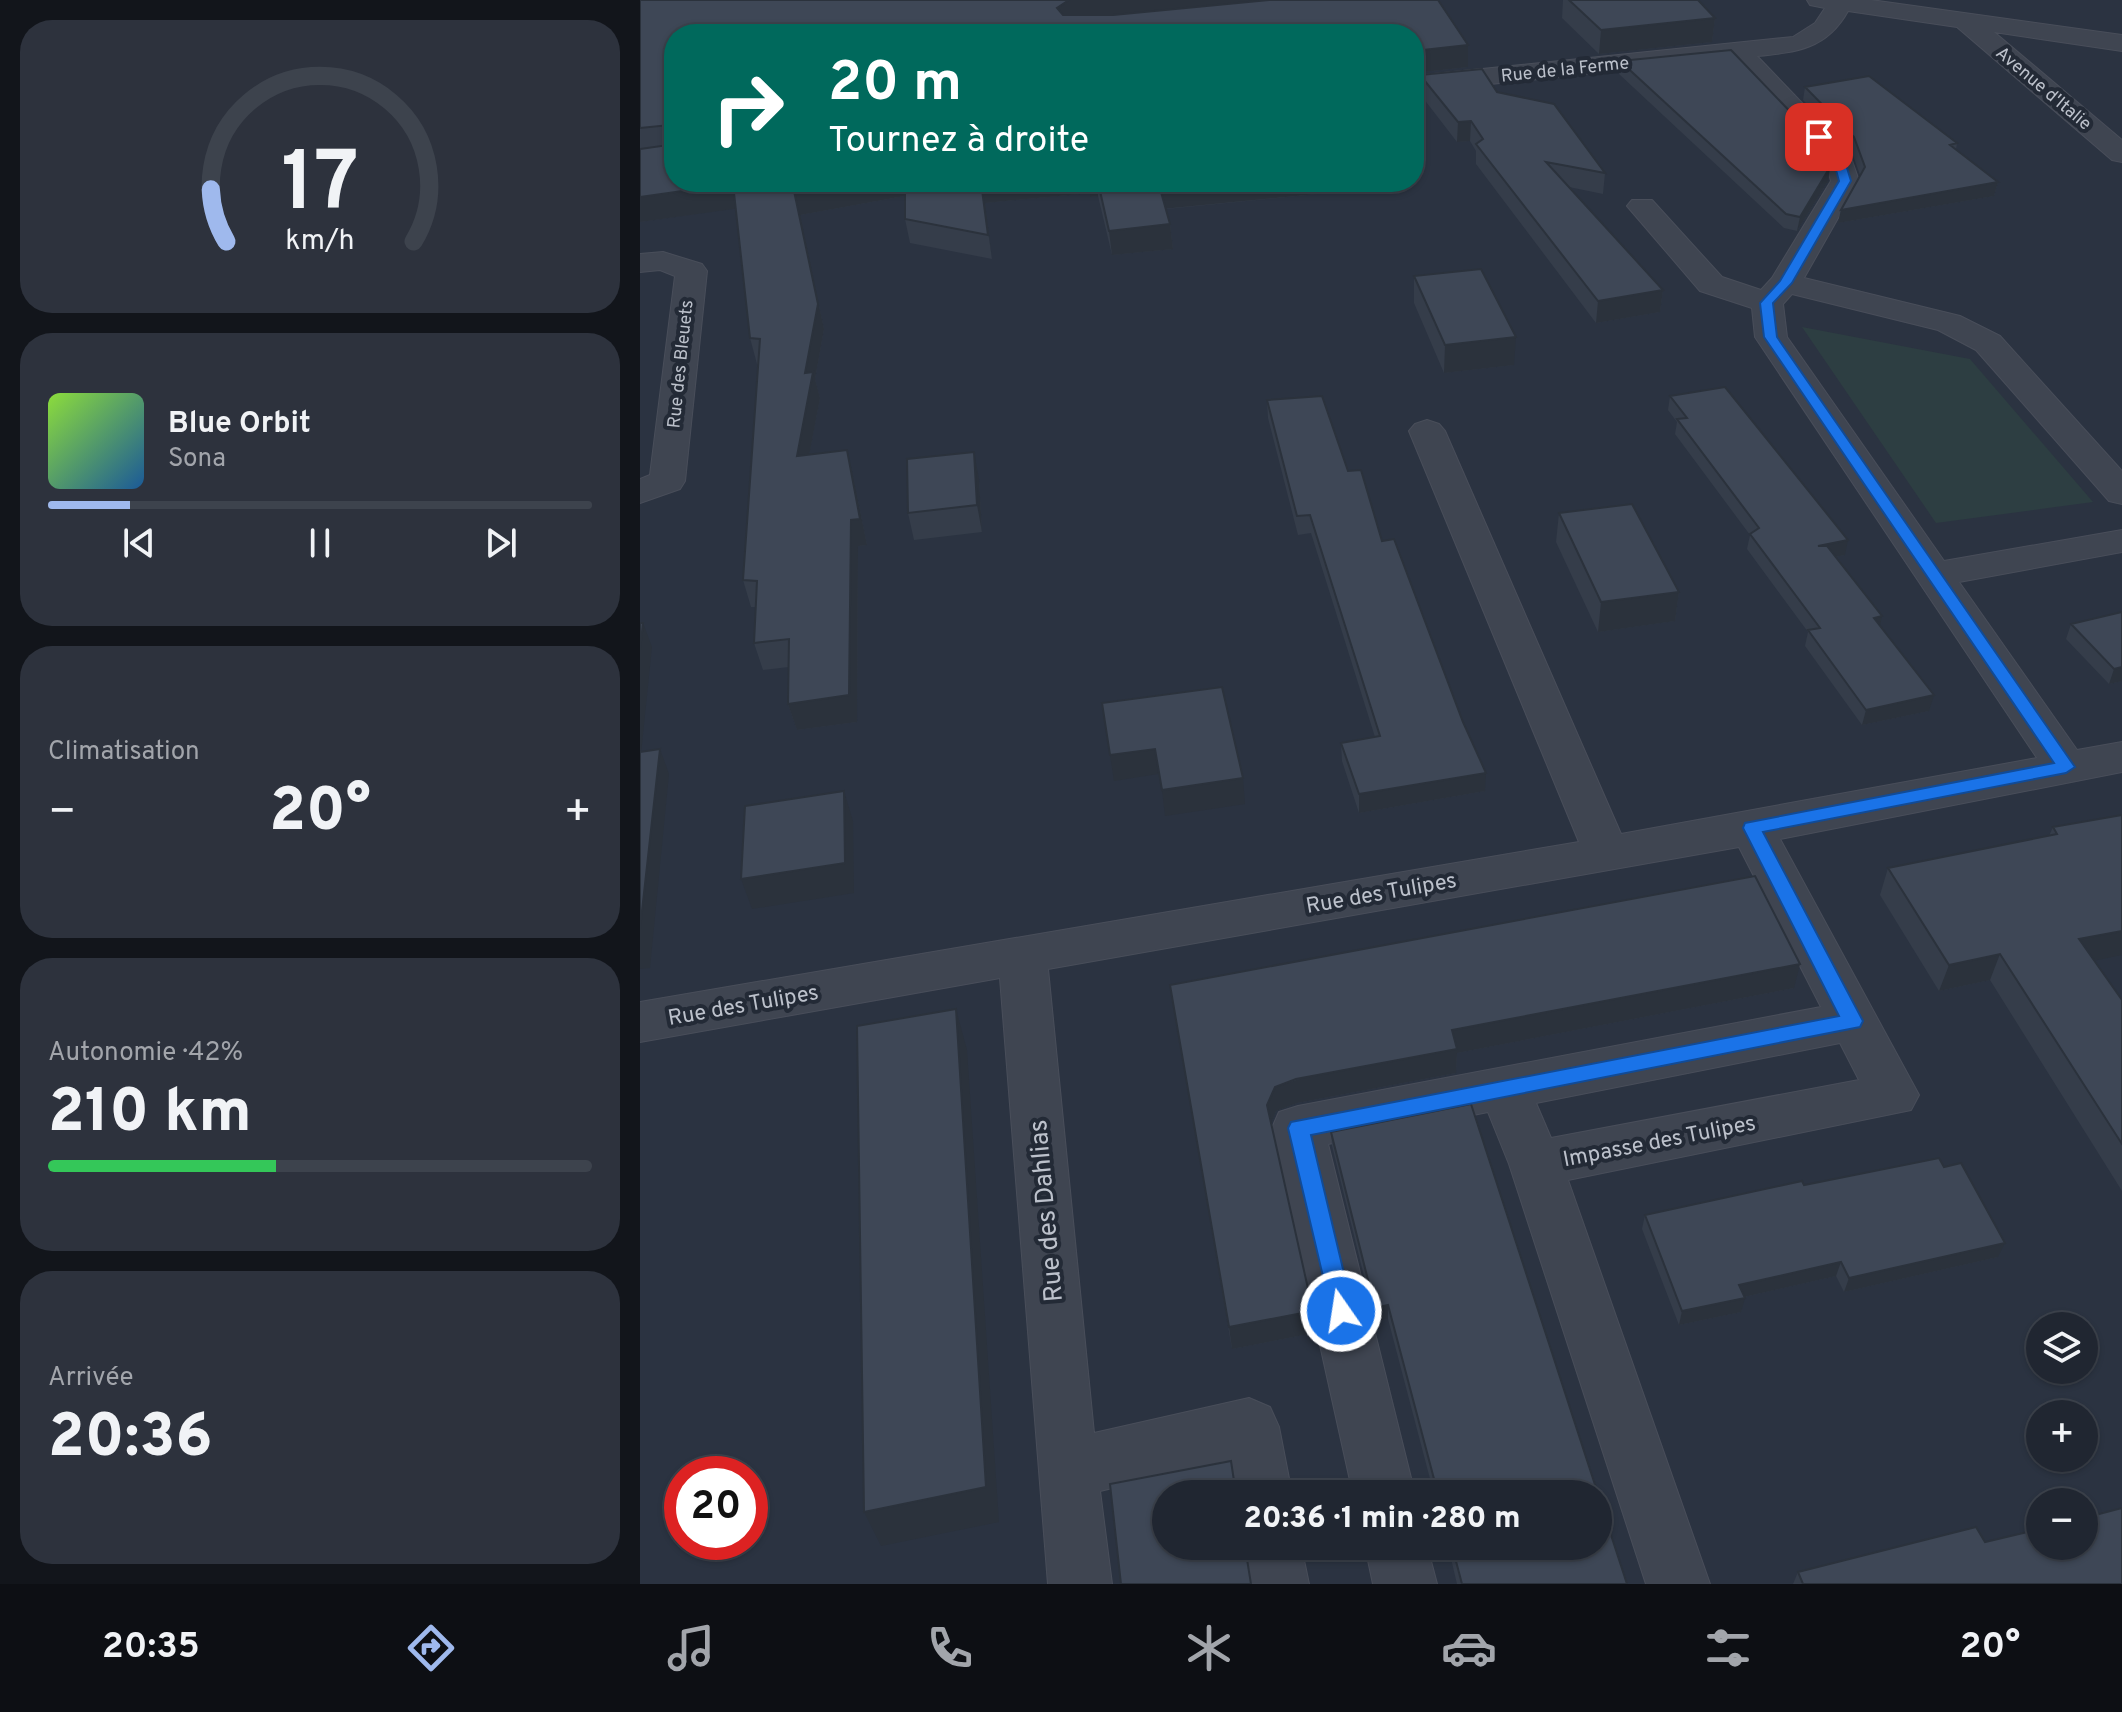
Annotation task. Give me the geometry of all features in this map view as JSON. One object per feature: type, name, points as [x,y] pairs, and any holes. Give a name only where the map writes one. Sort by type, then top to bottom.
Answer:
[{"type":"street","name":"Avenue d'Italie","points":[[1946,0],[1966,21],[2121,152]]},
{"type":"street","points":[[1829,1],[2122,43]]},
{"type":"street","name":"Rue de la Ferme","points":[[1424,83],[1798,44],[1817,36],[1832,20],[1829,1]]},
{"type":"street","points":[[1739,52],[1839,158],[1845,181],[1776,293],[1771,337],[1937,574],[2066,767]]},
{"type":"street","points":[[1642,206],[1711,284],[1949,323],[1988,343],[2122,493]]},
{"type":"street","name":"Rue des Bleuets","points":[[640,263],[663,261],[691,271],[667,481],[640,492]]},
{"type":"street","points":[[1427,431],[1606,853]]},
{"type":"street","points":[[1937,574],[2122,541]]},
{"type":"street","name":"Rue des Tulipes","points":[[640,1022],[1752,828],[2122,757]]},
{"type":"street","name":"Impasse des Tulipes","points":[[1504,1088],[1536,1164],[1893,1095],[1752,828]]},
{"type":"street","name":"Rue des Dahlias","points":[[1022,954],[1067,1469],[1080,1584]]},
{"type":"street","points":[[1381,1480],[1298,1128],[1853,1021]]},
{"type":"street","points":[[1536,1164],[1678,1584]]},
{"type":"street","points":[[1067,1469],[1249,1427],[1258,1480]]},
{"type":"street","points":[[1273,1560],[1277,1584]]},
{"type":"street","points":[[1399,1560],[1405,1584]]},
{"type":"shaded area","points":[[1802,327],[1970,359],[2093,502],[1936,523]]},
{"type":"building","points":[[640,0],[1069,0],[1057,8],[1063,15],[1113,15],[1269,0],[1438,0],[1468,45],[1424,50],[1424,24],[664,24],[664,126],[640,128]]},
{"type":"building","points":[[1569,0],[1698,0],[1715,18],[1601,30]]},
{"type":"building","points":[[1731,50],[1825,148],[1830,167],[1800,217],[1786,214],[1620,61]]},
{"type":"building","points":[[1482,69],[1497,92],[1554,104],[1605,173],[1546,162],[1663,290],[1598,301],[1476,144],[1483,139],[1471,121],[1458,122],[1424,80],[1424,75]]},
{"type":"building","points":[[1869,76],[1957,143],[1950,145],[1998,182],[1841,210],[1865,167],[1854,137],[1805,87]]},
{"type":"building","points":[[664,146],[664,192],[676,192],[640,197],[640,149]]},
{"type":"building","points":[[734,192],[794,192],[818,304],[805,373],[813,372],[797,456],[847,450],[860,519],[851,520],[849,695],[788,704],[789,639],[754,643],[757,581],[743,580],[760,339],[750,338]]},
{"type":"building","points":[[905,192],[982,192],[988,235],[905,219]]},
{"type":"building","points":[[1100,192],[1161,192],[1170,224],[1109,231]]},
{"type":"building","points":[[1481,269],[1516,337],[1445,345],[1414,276]]},
{"type":"building","points":[[1725,387],[1848,540],[1818,546],[1827,546],[1882,616],[1874,618],[1934,695],[1866,710],[1808,630],[1820,628],[1750,534],[1759,528],[1677,419],[1687,418],[1670,396]]},
{"type":"building","points":[[1322,396],[1348,471],[1361,470],[1382,541],[1394,539],[1463,722],[1486,773],[1359,794],[1341,743],[1380,736],[1310,515],[1297,516],[1267,400]]},
{"type":"building","points":[[974,452],[977,505],[908,513],[907,459]]},
{"type":"building","points":[[1632,504],[1679,592],[1601,602],[1559,513]]},
{"type":"building","points":[[2122,612],[2122,667],[2114,669],[2071,624]]},
{"type":"building","points":[[640,623],[643,623],[640,650]]},
{"type":"building","points":[[1222,687],[1243,778],[1162,790],[1155,749],[1110,755],[1102,703]]},
{"type":"building","points":[[660,749],[640,929],[640,752]]},
{"type":"building","points":[[844,791],[845,863],[741,879],[745,806]]},
{"type":"building","points":[[2122,815],[2122,931],[2079,939],[2122,1000],[2122,1144],[2000,954],[1949,965],[1888,868],[2057,834],[2053,827]]},
{"type":"building","points":[[1755,876],[1800,964],[1452,1030],[1457,1049],[1296,1079],[1275,1087],[1267,1105],[1313,1311],[1229,1327],[1170,985]]},
{"type":"building","points":[[956,1009],[986,1487],[864,1512],[857,1026]]},
{"type":"building","points":[[1471,1104],[1593,1480],[1434,1480],[1388,1305],[1375,1308],[1331,1132]]},
{"type":"building","points":[[1939,1158],[1944,1167],[1961,1163],[2005,1243],[1849,1278],[1841,1262],[1739,1285],[1745,1298],[1682,1311],[1645,1215],[1802,1181],[1804,1185]]},
{"type":"building","points":[[1231,1461],[1234,1480],[1152,1480],[1152,1560],[1247,1560],[1251,1584],[1121,1584],[1110,1484]]},
{"type":"building","points":[[2122,1508],[2122,1584],[1803,1584],[1798,1572],[1976,1527],[1985,1542],[2026,1532],[2026,1560],[2098,1560],[2098,1514]]},
{"type":"building","points":[[1612,1538],[1627,1584],[1462,1584],[1456,1560],[1612,1560]]},
{"type":"route","points":[[1341,1311],[1298,1128],[1853,1021],[1752,828],[2066,767],[1937,574],[1771,337],[1767,303],[1785,283],[1845,181],[1839,158],[1819,137]]}]
